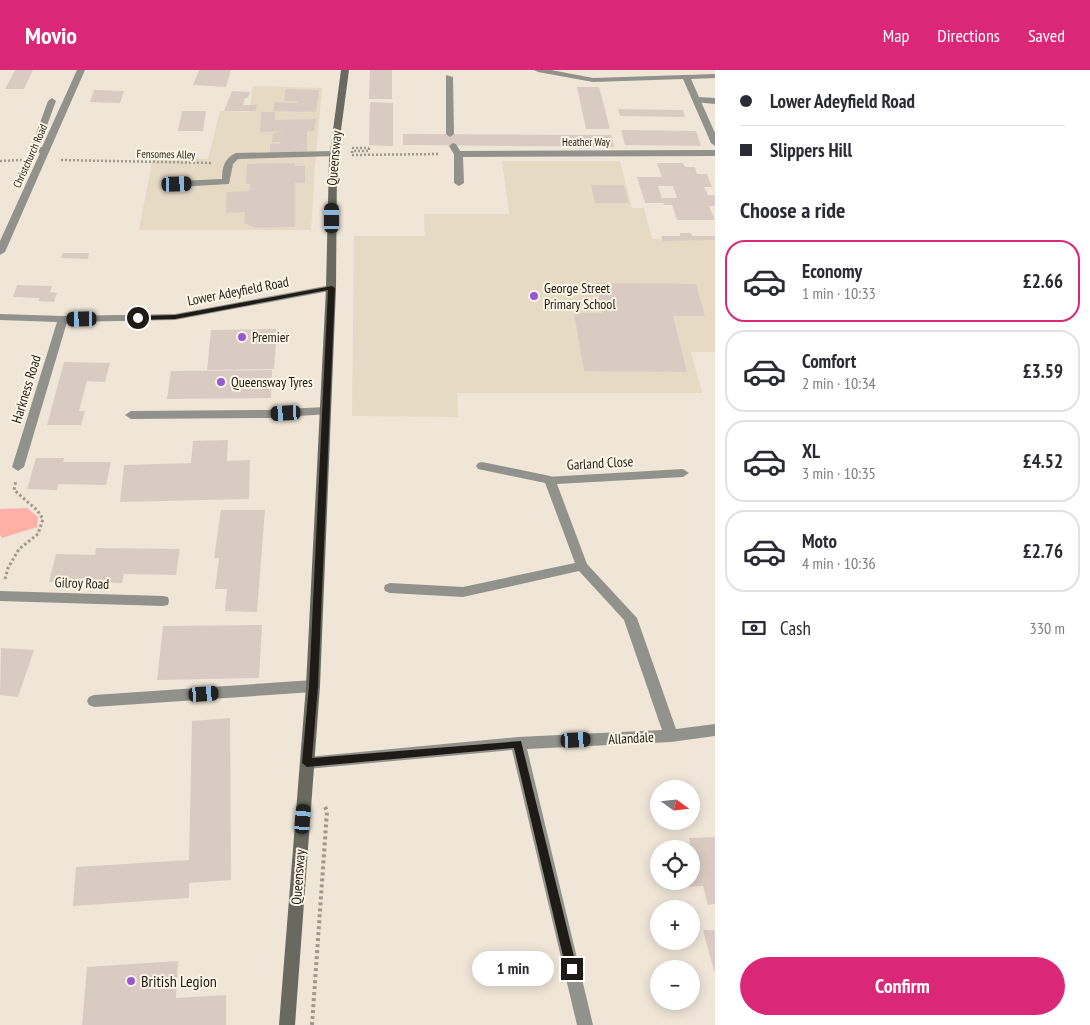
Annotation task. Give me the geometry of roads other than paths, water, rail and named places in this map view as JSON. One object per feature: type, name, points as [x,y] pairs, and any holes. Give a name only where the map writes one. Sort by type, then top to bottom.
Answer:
[{"type":"main road","name":"Queensway","points":[[287,1025],[313,686],[332,288],[333,154],[345,70]]},
{"type":"street","name":"Christchurch Road","points":[[0,252],[81,70]]},
{"type":"street","points":[[538,70],[593,80],[715,76]]},
{"type":"street","points":[[686,76],[715,143]]},
{"type":"street","points":[[449,77],[450,134]]},
{"type":"street","points":[[698,100],[715,101]]},
{"type":"street","points":[[44,150],[34,150],[52,101]]},
{"type":"street","name":"Heather Way","points":[[459,183],[456,150],[715,153]]},
{"type":"street","points":[[177,184],[226,182],[228,163],[230,159],[236,156],[333,154]]},
{"type":"street","name":"Lower Adeyfield Road","points":[[0,317],[63,319],[175,317],[332,288]]},
{"type":"street","name":"Harkness Road","points":[[18,467],[63,319]]},
{"type":"street","points":[[131,415],[267,414],[325,411]]},
{"type":"street","points":[[482,466],[550,480]]},
{"type":"street","name":"Garland Close","points":[[672,736],[630,618],[582,566],[550,480],[683,473]]},
{"type":"street","points":[[390,588],[463,592],[582,566]]},
{"type":"street","name":"Gilroy Road","points":[[0,596],[163,600]]},
{"type":"street","points":[[94,701],[313,686]]},
{"type":"street","name":"Allandale","points":[[307,763],[518,743],[672,736],[715,730]]},
{"type":"street","points":[[518,743],[585,1025]]},
{"type":"place","name":"George Street Primary School","points":[[534,296]]},
{"type":"place","name":"Premier","points":[[242,337]]},
{"type":"place","name":"Queensway Tyres","points":[[221,382]]},
{"type":"place","name":"British Legion","points":[[131,981]]}]
